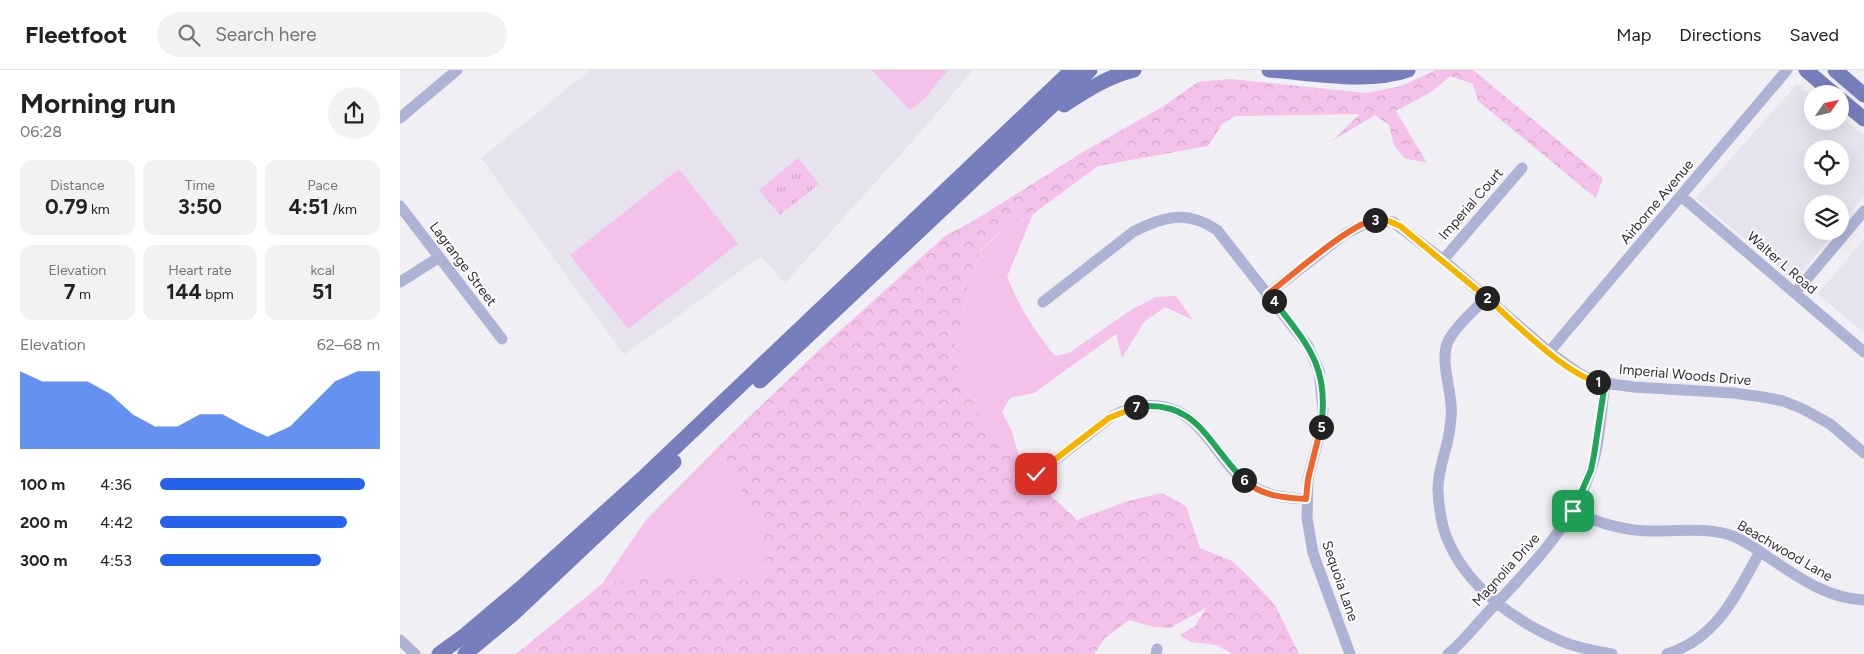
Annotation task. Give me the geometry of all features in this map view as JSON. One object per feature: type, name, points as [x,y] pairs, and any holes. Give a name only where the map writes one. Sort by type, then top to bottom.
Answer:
[{"type":"main road","points":[[1021,127],[1056,70]]},
{"type":"main road","points":[[466,654],[519,609],[1021,127],[1072,70]]},
{"type":"main road","points":[[439,654],[465,635],[522,587],[645,476],[1021,127],[1090,70]]},
{"type":"main road","points":[[1021,127],[1095,84],[1134,70]]},
{"type":"main road","points":[[1269,70],[1372,78],[1408,70]]},
{"type":"main road","points":[[1806,70],[1824,85]]},
{"type":"main road","points":[[1835,70],[1864,95]]},
{"type":"main road","points":[[1849,106],[1864,119]]},
{"type":"street","points":[[400,118],[457,70]]},
{"type":"street","name":"Airborne Avenue","points":[[1549,352],[1787,70]]},
{"type":"street","name":"Imperial Court","points":[[1443,260],[1522,168]]},
{"type":"street","name":"Walter L Road","points":[[1681,196],[1864,352]]},
{"type":"street","name":"Lagrange Street","points":[[400,206],[502,339]]},
{"type":"street","points":[[1795,294],[1864,211]]},
{"type":"street","name":"Sequoia Lane","points":[[1043,302],[1133,232],[1149,224],[1172,216],[1186,217],[1198,220],[1218,230],[1308,346],[1319,372],[1324,410],[1308,479],[1307,518],[1313,554],[1350,654]]},
{"type":"street","name":"Imperial Woods Drive","points":[[1268,294],[1339,239],[1372,220],[1386,220],[1400,226],[1443,260],[1549,352],[1580,374],[1594,381],[1634,387],[1733,393],[1783,401],[1803,409],[1830,424],[1864,453]]},
{"type":"street","points":[[400,282],[438,258]]},
{"type":"street","points":[[1486,298],[1453,334],[1447,344],[1448,389],[1451,405],[1450,428],[1442,459],[1438,488],[1440,516],[1448,542],[1466,571],[1479,585],[1522,620],[1562,642],[1591,651],[1612,654]]},
{"type":"street","name":"Magnolia Drive","points":[[1448,654],[1546,549],[1573,511],[1591,470],[1605,383]]},
{"type":"street","points":[[1036,474],[1118,413],[1136,407],[1158,406],[1172,408],[1195,423],[1247,483],[1272,495],[1306,499]]},
{"type":"street","name":"Beachwood Lane","points":[[1573,511],[1604,524],[1640,531],[1700,529],[1722,533],[1746,543],[1814,587],[1850,600],[1864,600]]},
{"type":"street","points":[[1668,654],[1691,644],[1708,632],[1730,604],[1760,552]]},
{"type":"street","points":[[400,640],[415,654]]},
{"type":"shaded area","points":[[590,70],[973,70],[926,126],[785,283],[761,256],[624,355],[481,158]]},
{"type":"shaded area","points":[[1797,84],[1804,90],[1804,130],[1849,130],[1849,124],[1864,135],[1864,196],[1849,214],[1849,195],[1804,195],[1804,240],[1828,240],[1795,281],[1696,198]]},
{"type":"shaded area","points":[[1864,239],[1864,333],[1818,294]]},
{"type":"green space","points":[[872,70],[948,70],[925,98],[910,110]]},
{"type":"green space","points":[[1436,70],[1473,70],[1603,178],[1596,198],[1478,101],[1473,84],[1450,76],[1433,91],[1396,111],[1427,163],[1404,158],[1394,145],[1389,125],[1375,115],[1332,141],[1360,114],[1235,116],[1222,124],[1208,146],[1098,166],[1033,214],[1011,223],[981,249],[973,271],[953,353],[967,392],[982,418],[1019,456],[1033,482],[1046,491],[1077,520],[1128,501],[1162,493],[1186,506],[1200,548],[1232,561],[1253,581],[1275,605],[1299,654],[1232,654],[1217,645],[1191,642],[1180,635],[1195,626],[1206,608],[1170,628],[1154,627],[1129,620],[1105,638],[1094,654],[516,654],[602,584],[687,572],[764,583],[764,531],[726,465],[720,445],[820,349],[945,236],[975,220],[1083,152],[1162,107],[1198,82],[1230,79],[1366,93],[1401,86]]},
{"type":"green space","points":[[798,158],[819,184],[780,215],[759,190]]},
{"type":"green space","points":[[679,169],[738,244],[628,329],[570,255]]},
{"type":"green space","points":[[1033,214],[1007,277],[1028,318],[1055,356],[1069,353],[1131,310],[1156,297],[1176,296],[1193,320],[1165,307],[1144,322],[1122,358],[1116,334],[1034,393],[1010,398],[1002,412],[1011,429],[1019,456],[982,418],[967,392],[953,353],[973,271],[981,250],[1011,223]]},
{"type":"green space","points":[[720,445],[726,465],[764,531],[764,583],[687,572],[602,584],[646,520]]},
{"type":"route","points":[[1036,474],[1109,418],[1136,407],[1158,406],[1172,408],[1195,423],[1247,483],[1272,495],[1306,499],[1308,479],[1324,410],[1319,372],[1308,346],[1268,294],[1345,234],[1372,220],[1386,220],[1400,226],[1443,260],[1565,365],[1594,381],[1605,383],[1591,470],[1573,511]]}]
